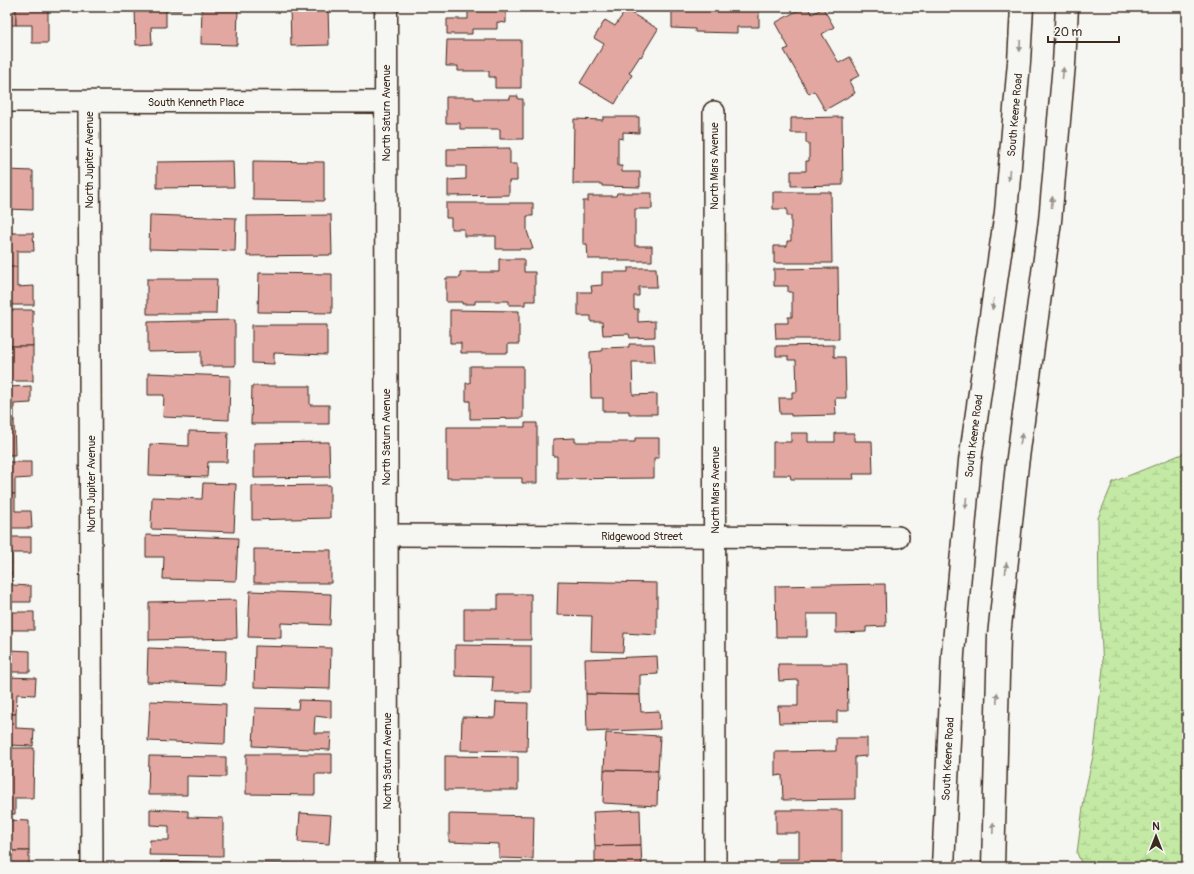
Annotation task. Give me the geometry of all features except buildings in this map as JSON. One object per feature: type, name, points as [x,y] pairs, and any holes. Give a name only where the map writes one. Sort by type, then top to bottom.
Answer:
[{"type":"main road","name":"North Saturn Avenue","points":[[386,7],[387,867]]},
{"type":"main road","name":"South Keene Road","points":[[943,867],[954,654],[970,461],[1006,212],[1019,62],[1022,7]]},
{"type":"main road","points":[[993,867],[999,636],[1017,465],[1050,221],[1067,7]]},
{"type":"street","name":"South Kenneth Place","points":[[7,101],[386,102]]},
{"type":"street","name":"North Jupiter Avenue","points":[[89,102],[92,867]]},
{"type":"street","name":"North Mars Avenue","points":[[714,112],[715,867]]},
{"type":"street","name":"Ridgewood Street","points":[[386,535],[898,537]]},
{"type":"green space","points":[[1187,452],[1187,867],[1083,867],[1077,853],[1085,792],[1094,752],[1103,668],[1099,593],[1098,518],[1113,482]]}]
